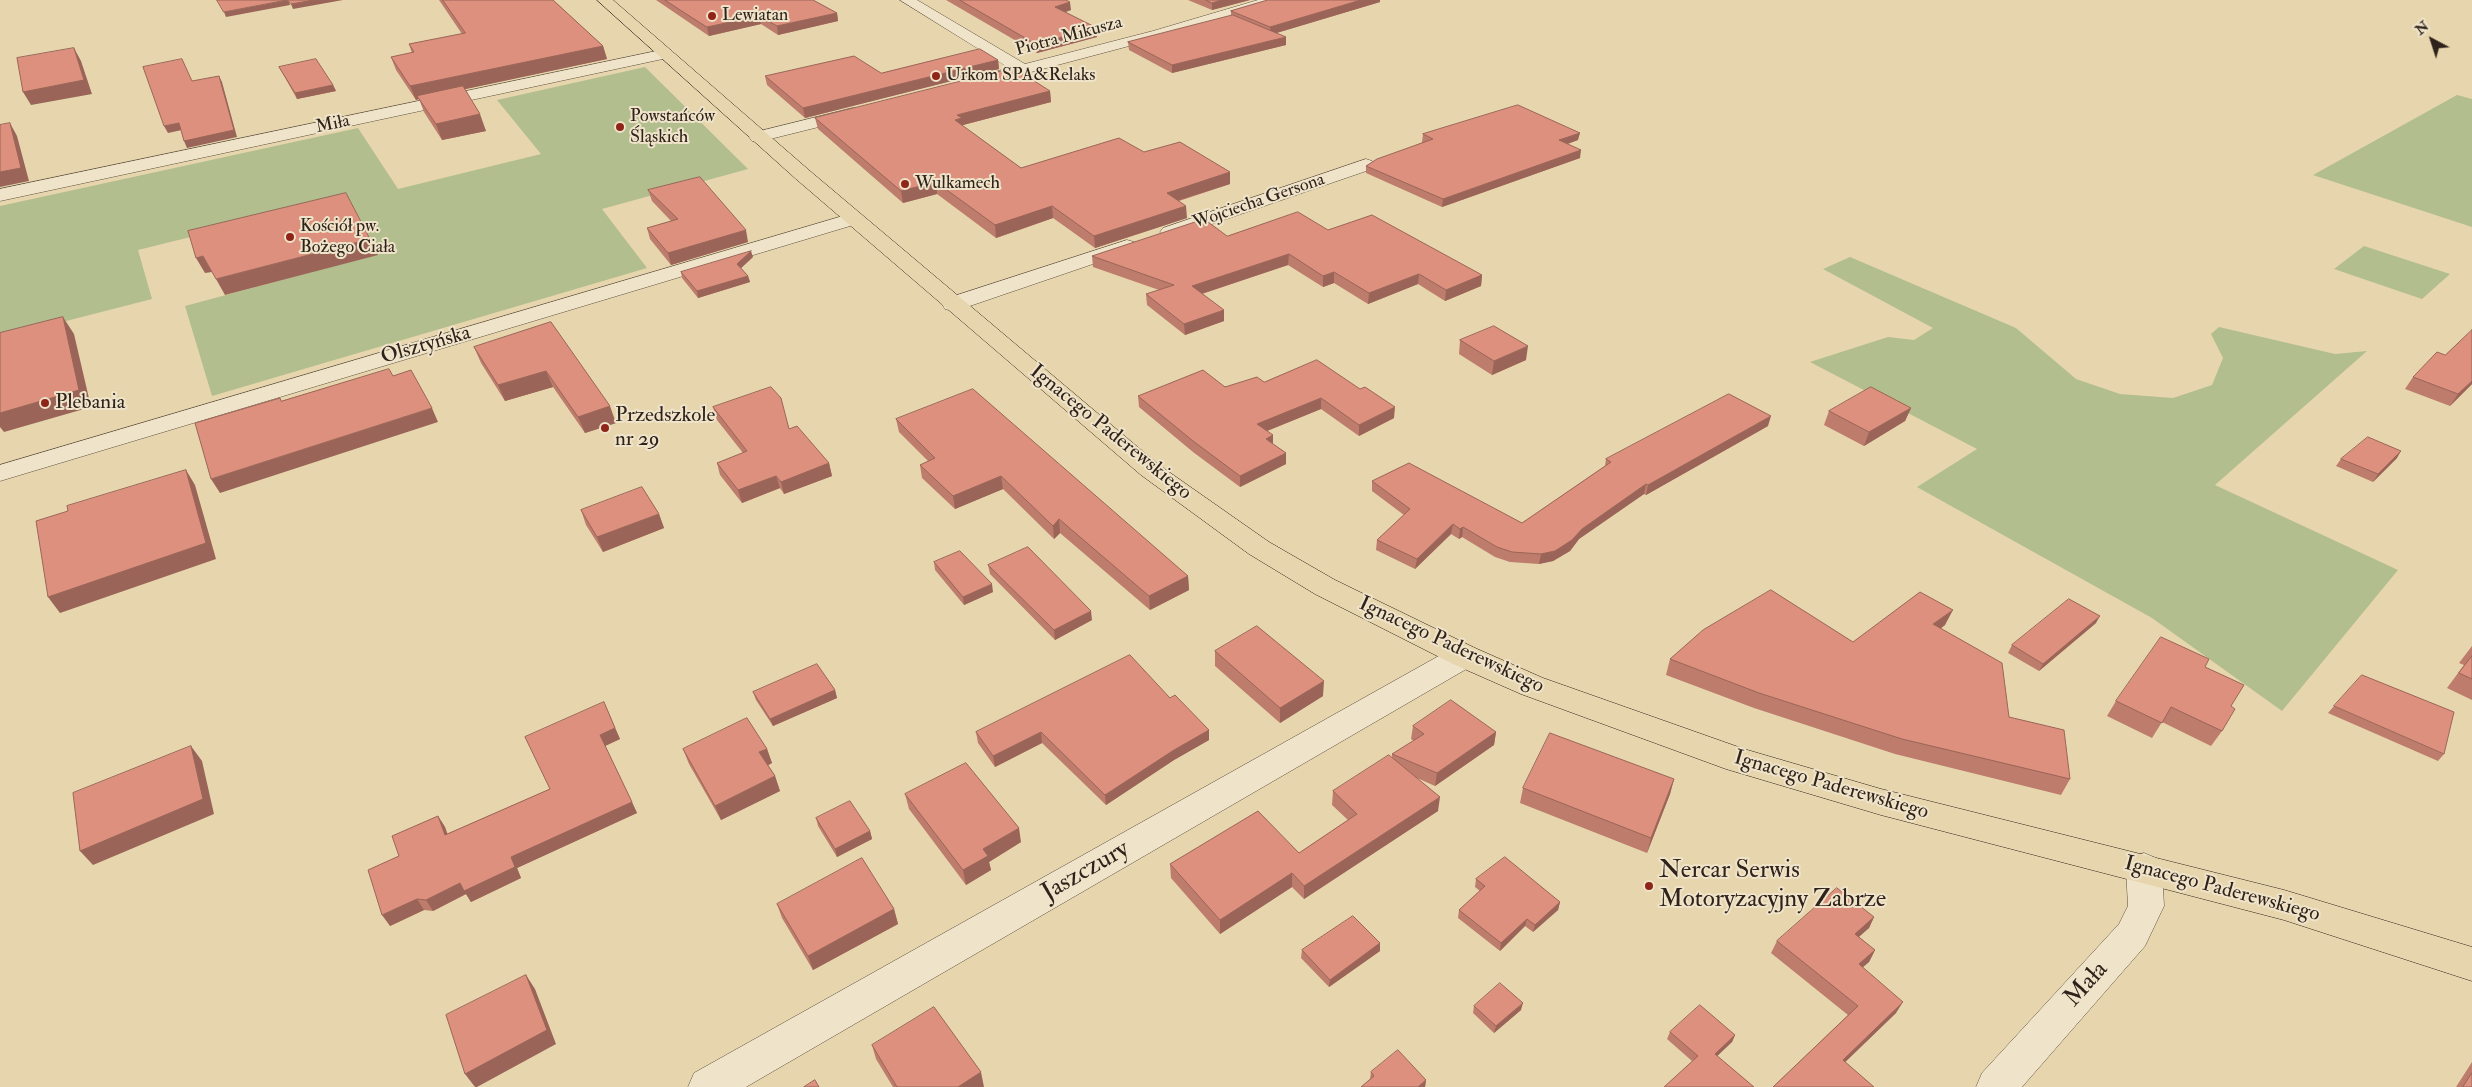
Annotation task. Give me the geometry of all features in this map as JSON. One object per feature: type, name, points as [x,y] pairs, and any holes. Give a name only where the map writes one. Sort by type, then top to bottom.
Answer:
[{"type":"main road","name":"Ignacego Paderewskiego","points":[[604,0],[853,219],[1150,470],[1259,548],[1325,587],[1464,656],[1532,686],[1738,760],[1880,802],[2284,905],[2472,964]]},
{"type":"street","points":[[908,0],[1024,70]]},
{"type":"street","name":"Piotra Mikusza","points":[[967,84],[1158,34],[1273,0]]},
{"type":"street","name":"Miła","points":[[0,195],[666,54]]},
{"type":"street","points":[[758,136],[865,110]]},
{"type":"street","name":"Wojciecha Gersona","points":[[953,304],[1305,188],[1366,166]]},
{"type":"street","name":"Olsztyńska","points":[[0,473],[853,219]]},
{"type":"street","name":"Jaszczury","points":[[708,1087],[1464,656]]},
{"type":"street","name":"Mała","points":[[1996,1087],[2132,935],[2146,906],[2144,868]]},
{"type":"green space","points":[[645,67],[748,169],[602,209],[647,268],[212,396],[185,306],[379,254],[348,198],[138,250],[152,299],[0,338],[0,206],[358,128],[398,189],[541,154],[497,100]]},
{"type":"green space","points":[[2457,95],[2472,99],[2472,227],[2313,175]]},
{"type":"green space","points":[[2364,246],[2450,274],[2422,299],[2334,269]]},
{"type":"green space","points":[[1850,257],[2016,328],[2076,379],[2120,394],[2173,398],[2212,385],[2223,358],[2211,334],[2219,327],[2335,354],[2367,351],[2215,485],[2398,570],[2282,711],[2152,618],[1917,487],[1977,449],[1810,362],[1888,337],[1914,340],[1933,328],[1823,269]]},
{"type":"building","points":[[217,0],[287,0],[224,12]]},
{"type":"building","points":[[288,0],[314,0],[291,4]]},
{"type":"building","points":[[443,0],[553,0],[603,46],[410,86],[391,57],[414,52],[409,44],[465,33]]},
{"type":"building","points":[[665,0],[813,0],[837,13],[777,26],[759,16],[707,27]]},
{"type":"building","points":[[960,0],[1066,0],[1070,2],[1055,7],[1097,28],[1036,44]]},
{"type":"building","points":[[1206,0],[1222,0],[1212,3]]},
{"type":"building","points":[[1268,0],[1361,0],[1270,27],[1231,11]]},
{"type":"building","points":[[1233,15],[1286,37],[1172,65],[1128,42]]},
{"type":"building","points":[[74,48],[84,80],[23,92],[17,58]]},
{"type":"building","points":[[980,49],[998,60],[803,108],[765,76],[854,56],[881,73]]},
{"type":"building","points":[[182,59],[192,81],[219,76],[234,130],[184,141],[179,123],[164,126],[143,67]]},
{"type":"building","points":[[316,59],[333,85],[295,93],[279,67]]},
{"type":"building","points":[[1014,68],[1050,91],[957,115],[962,118],[955,120],[1021,168],[1119,138],[1144,152],[1180,142],[1230,172],[1167,193],[1186,206],[1094,236],[1052,206],[995,225],[936,182],[901,191],[815,118]]},
{"type":"building","points":[[463,86],[480,114],[436,124],[417,96]]},
{"type":"building","points":[[1518,105],[1580,133],[1559,140],[1581,150],[1443,199],[1366,166],[1377,159],[1433,139],[1423,134]]},
{"type":"building","points":[[10,123],[21,168],[0,172],[0,125]]},
{"type":"building","points":[[700,177],[746,230],[668,253],[647,228],[678,219],[648,190]]},
{"type":"building","points":[[346,193],[370,239],[216,279],[203,256],[196,258],[188,231]]},
{"type":"building","points":[[1298,212],[1328,230],[1372,215],[1482,275],[1446,290],[1419,274],[1369,293],[1334,272],[1323,276],[1289,254],[1192,286],[1224,310],[1184,324],[1146,294],[1174,285],[1092,256],[1204,219],[1227,236]]},
{"type":"building","points":[[751,251],[737,264],[748,276],[697,291],[681,272]]},
{"type":"building","points":[[63,317],[79,390],[0,413],[0,333]]},
{"type":"building","points":[[551,322],[610,406],[578,417],[546,371],[498,385],[474,347]]},
{"type":"building","points":[[1494,326],[1528,346],[1494,361],[1460,340]]},
{"type":"building","points":[[2472,330],[2472,381],[2458,394],[2413,377],[2437,352],[2445,355]]},
{"type":"building","points":[[1317,360],[1360,389],[1365,387],[1395,407],[1359,425],[1321,398],[1257,424],[1273,435],[1266,439],[1286,453],[1240,476],[1138,396],[1203,370],[1225,387],[1257,377],[1264,382]]},
{"type":"building","points":[[389,369],[393,376],[411,370],[432,408],[211,479],[195,423],[280,398],[281,401]]},
{"type":"building","points":[[771,387],[781,398],[789,429],[797,426],[829,463],[781,482],[776,476],[738,490],[717,463],[747,451],[713,407]]},
{"type":"building","points":[[1871,387],[1911,408],[1869,432],[1829,411]]},
{"type":"building","points":[[973,389],[1188,576],[1149,596],[1059,519],[1053,526],[1001,476],[953,496],[920,465],[935,458],[896,419]]},
{"type":"building","points":[[1729,394],[1771,416],[1648,485],[1646,484],[1582,529],[1572,540],[1555,551],[1541,554],[1512,552],[1497,547],[1463,527],[1460,529],[1453,524],[1417,559],[1377,540],[1410,509],[1372,481],[1409,463],[1522,523],[1611,462],[1606,459]]},
{"type":"building","points":[[2368,437],[2401,451],[2378,474],[2341,459]]},
{"type":"building","points":[[186,470],[206,543],[48,597],[36,521],[68,511],[67,506]]},
{"type":"building","points":[[642,487],[659,514],[597,537],[581,510]]},
{"type":"building","points":[[1028,547],[1091,611],[1054,630],[988,565]]},
{"type":"building","points":[[960,551],[992,584],[963,597],[934,562]]},
{"type":"building","points":[[1771,590],[1853,642],[1920,592],[1953,610],[1933,624],[2002,663],[2009,717],[2064,730],[2070,779],[1902,739],[1759,693],[1670,659],[1703,630]]},
{"type":"building","points":[[2069,599],[2100,616],[2043,664],[2012,645]]},
{"type":"building","points":[[1257,626],[1324,681],[1280,708],[1215,651]]},
{"type":"building","points":[[2161,637],[2209,659],[2205,667],[2244,685],[2231,706],[2235,709],[2222,731],[2171,707],[2162,723],[2116,701]]},
{"type":"building","points":[[1130,655],[1170,698],[1175,695],[1209,730],[1174,750],[1105,795],[1041,732],[993,756],[976,732]]},
{"type":"building","points":[[2472,656],[2472,679],[2459,673]]},
{"type":"building","points":[[817,664],[835,690],[770,719],[753,692]]},
{"type":"building","points":[[2362,675],[2454,712],[2444,754],[2334,706]]},
{"type":"building","points":[[1451,700],[1496,732],[1437,773],[1392,754],[1424,734],[1413,726]]},
{"type":"building","points":[[604,702],[615,728],[600,735],[632,802],[511,857],[515,867],[464,891],[460,883],[426,900],[417,899],[382,915],[368,870],[399,856],[392,836],[438,816],[445,835],[550,789],[525,737]]},
{"type":"building","points":[[747,718],[767,749],[759,752],[775,776],[715,806],[683,749]]},
{"type":"building","points":[[1550,733],[1674,779],[1651,838],[1523,788]]},
{"type":"building","points":[[191,746],[203,799],[80,851],[73,793]]},
{"type":"building","points":[[1389,755],[1440,797],[1304,886],[1292,873],[1220,920],[1170,864],[1258,811],[1299,853],[1357,814],[1333,791]]},
{"type":"building","points":[[966,763],[1019,828],[983,849],[988,856],[963,870],[905,794]]},
{"type":"building","points":[[850,801],[870,831],[835,849],[816,818]]},
{"type":"building","points":[[1505,857],[1560,902],[1535,925],[1527,919],[1501,943],[1459,910],[1485,886],[1476,879]]},
{"type":"building","points":[[862,858],[894,909],[808,956],[777,904]]},
{"type":"building","points":[[1837,888],[1874,917],[1855,934],[1875,950],[1859,964],[1903,1002],[1843,1060],[1874,1087],[1773,1087],[1858,1006],[1777,941]]},
{"type":"building","points":[[1353,916],[1380,943],[1330,980],[1302,950]]},
{"type":"building","points":[[526,975],[547,1030],[465,1074],[446,1015]]},
{"type":"building","points":[[1500,983],[1523,1003],[1496,1026],[1474,1006]]},
{"type":"building","points":[[1700,1005],[1735,1035],[1715,1054],[1754,1087],[1664,1087],[1698,1056],[1670,1032]]},
{"type":"building","points":[[934,1007],[981,1072],[958,1087],[897,1087],[872,1045]]},
{"type":"building","points":[[1398,1050],[1426,1080],[1418,1087],[1361,1087],[1374,1076],[1371,1072]]},
{"type":"building","points":[[2472,1073],[2472,1087],[2463,1087]]},
{"type":"building","points":[[815,1080],[819,1087],[804,1087]]},
{"type":"place","name":"Lewiatan","points":[[712,16]]},
{"type":"place","name":"Urkom SPA&Relaks","points":[[936,76]]},
{"type":"place","name":"Powstańców Śląskich","points":[[620,127]]},
{"type":"place","name":"Wulkamech","points":[[905,184]]},
{"type":"place","name":"Kościół pw. Bożego Ciała","points":[[290,237]]},
{"type":"place","name":"Plebania","points":[[45,403]]},
{"type":"place","name":"Przedszkole nr 29","points":[[605,428]]},
{"type":"place","name":"Nercar Serwis Motoryzacyjny Zabrze","points":[[1649,886]]}]
